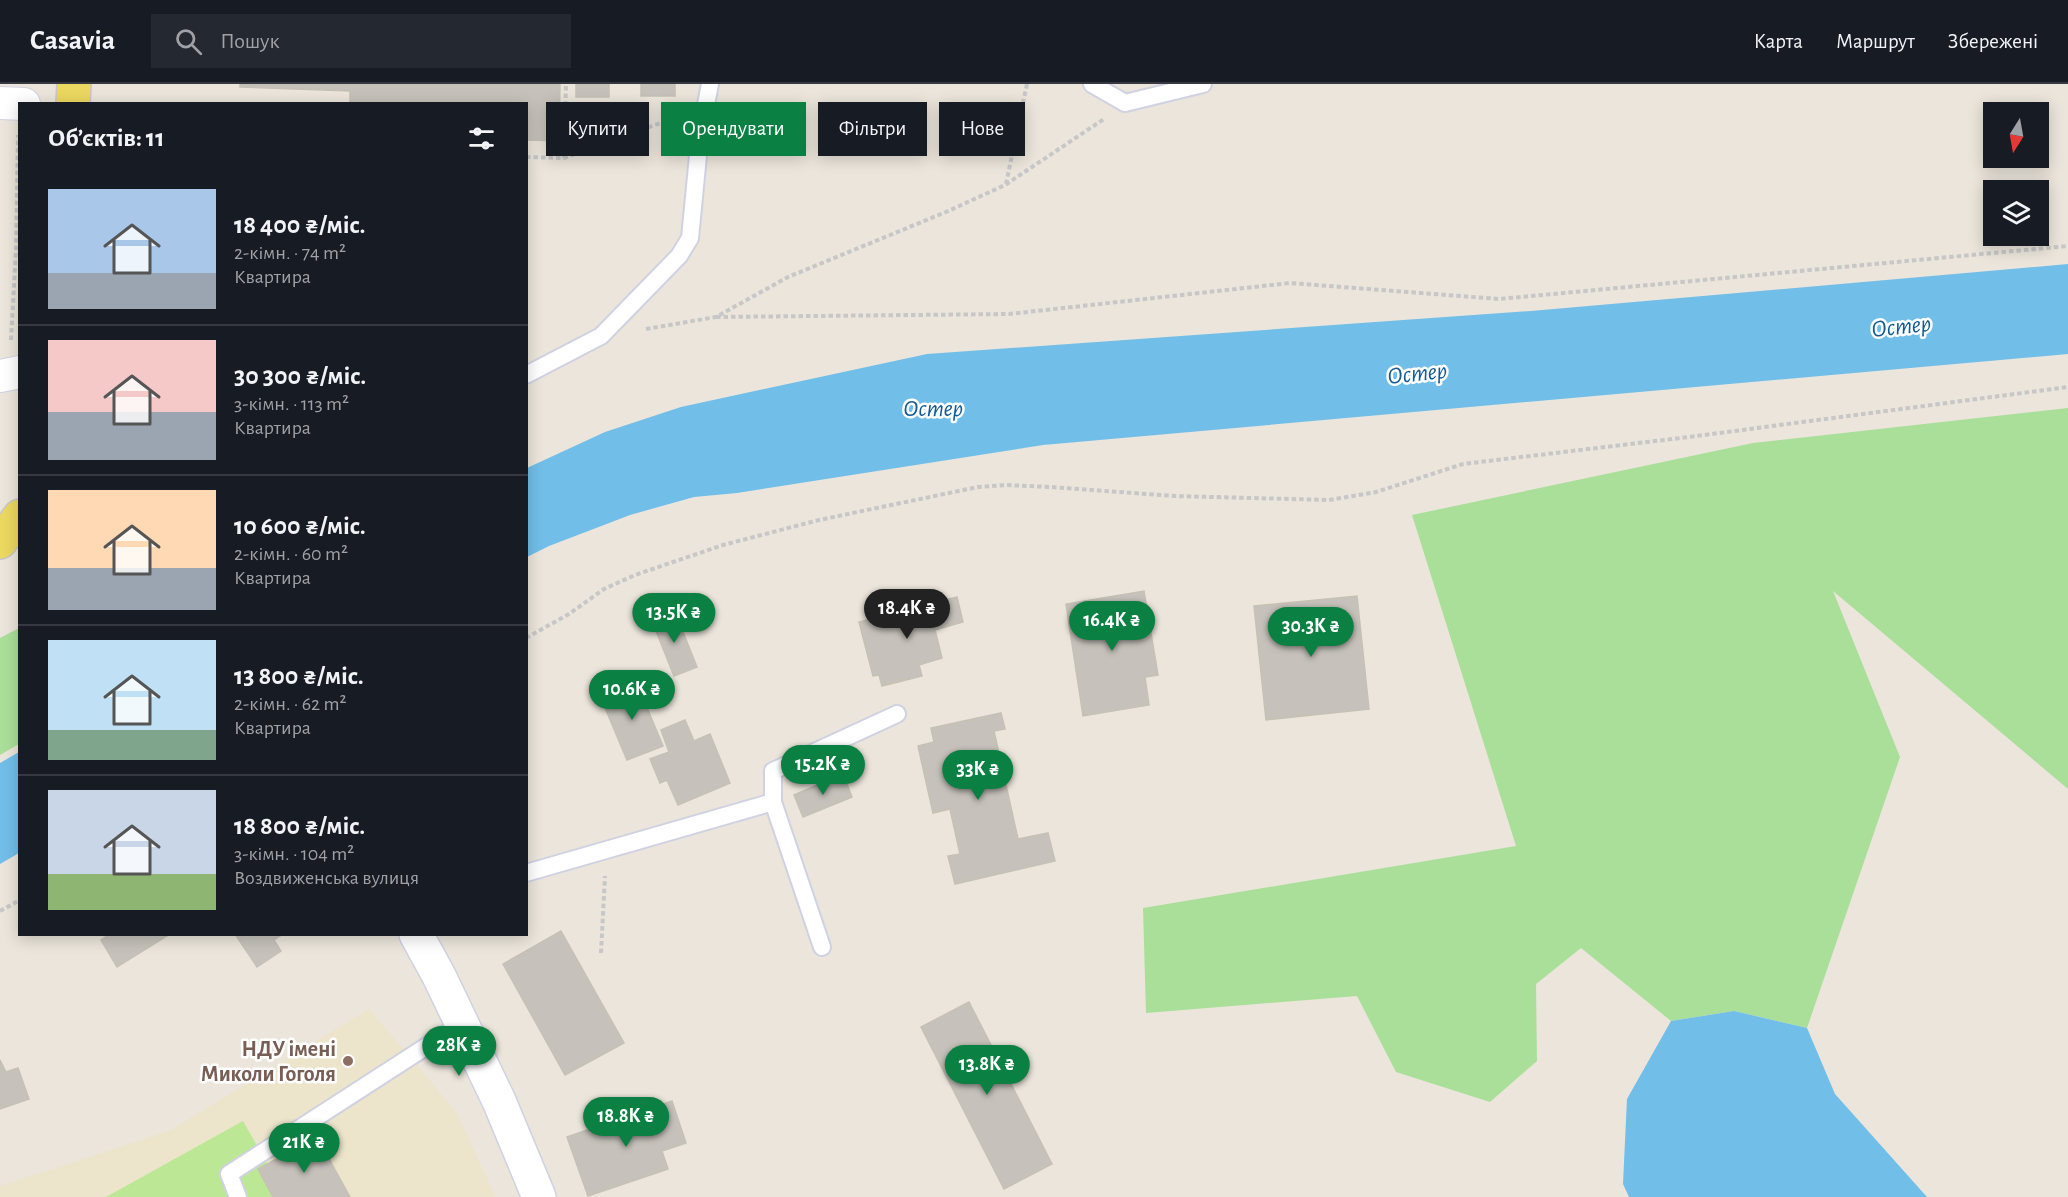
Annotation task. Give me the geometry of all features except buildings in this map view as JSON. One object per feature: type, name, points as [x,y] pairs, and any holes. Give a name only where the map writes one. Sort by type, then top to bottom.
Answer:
[{"type":"main road","points":[[74,84],[74,102]]},
{"type":"main road","points":[[0,542],[18,519]]},
{"type":"street","points":[[417,936],[439,976],[499,1101],[539,1197]]},
{"type":"lane","points":[[707,102],[710,84]]},
{"type":"lane","points":[[1092,84],[1125,103],[1203,84]]},
{"type":"lane","points":[[528,374],[601,336],[679,256],[690,238],[698,156]]},
{"type":"lane","points":[[822,947],[773,802],[774,771],[897,714]]},
{"type":"lane","points":[[528,872],[773,802]]},
{"type":"lane","points":[[237,1197],[229,1174],[461,1024]]},
{"type":"path","points":[[564,158],[566,84]]},
{"type":"path","points":[[1005,185],[1027,84]]},
{"type":"path","points":[[10,374],[16,249],[14,103]]},
{"type":"path","points":[[716,317],[788,277],[946,212],[1005,185],[1125,103]]},
{"type":"path","points":[[528,157],[564,158],[661,122]]},
{"type":"path","points":[[601,336],[716,317],[1009,314],[1290,283],[1499,299],[2068,246]]},
{"type":"path","points":[[528,637],[568,614],[604,589],[634,575],[723,545],[819,519],[978,487],[1006,485],[1174,496],[1329,500],[1376,492],[1463,464],[2068,387]]},
{"type":"path","points":[[601,953],[607,851]]},
{"type":"path","points":[[0,911],[18,901]]},
{"type":"shaded area","name":"НДУ імені Миколи Гоголя","points":[[369,1009],[457,1113],[495,1197],[0,1197],[0,1186],[171,1130]]},
{"type":"green space","points":[[2068,408],[2068,789],[1833,591],[1900,757],[1807,1028],[1734,1011],[1671,1021],[1581,948],[1536,984],[1537,1061],[1490,1102],[1396,1072],[1357,996],[1146,1013],[1143,908],[1516,846],[1412,515],[1753,443]]},
{"type":"green space","points":[[18,629],[18,745],[0,755],[0,638]]},
{"type":"green space","points":[[243,1121],[286,1197],[106,1197]]},
{"type":"water","name":"Остер","points":[[2068,264],[2068,354],[1043,445],[737,493],[694,497],[630,515],[549,546],[528,556],[528,468],[605,432],[681,407],[927,354],[1531,311]]},
{"type":"water","points":[[18,753],[18,854],[0,864],[0,763]]},
{"type":"water","points":[[1734,1011],[1807,1028],[1835,1094],[1927,1197],[1629,1197],[1623,1184],[1627,1099],[1671,1021]]},
{"type":"place","name":"НДУ імені Миколи Гоголя","points":[[348,1061]]}]
